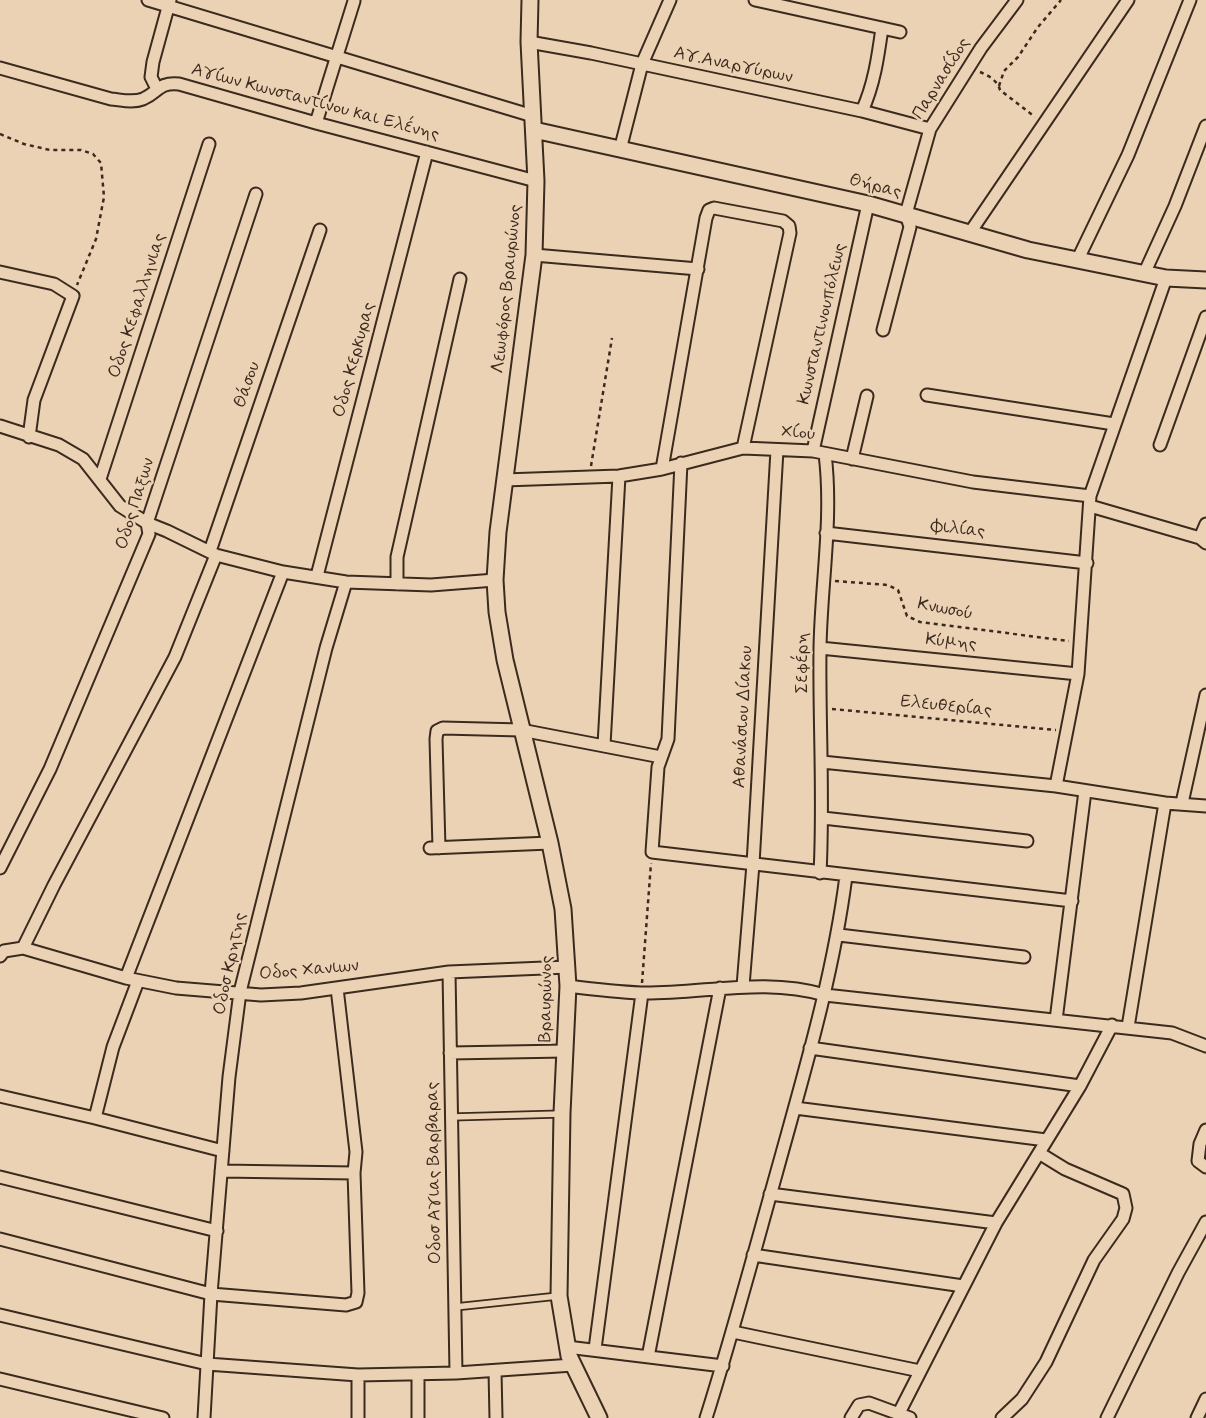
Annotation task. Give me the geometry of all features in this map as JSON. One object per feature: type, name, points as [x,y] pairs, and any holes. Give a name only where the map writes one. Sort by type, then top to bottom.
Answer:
[{"type":"main road","name":"Λεωφόρος Βραυρώνος","points":[[495,580],[504,480],[534,255],[536,181],[529,42],[530,0]]},
{"type":"main road","name":"Θήρας","points":[[533,123],[620,150],[868,204],[969,234],[1078,261],[1166,278],[1206,280]]},
{"type":"main road","name":"Βραυρώνος","points":[[495,580],[498,622],[521,730],[550,843],[563,909],[568,986],[562,1114],[559,1296],[567,1347],[573,1365],[599,1418]]},
{"type":"street","points":[[148,0],[169,3],[337,56],[533,123]]},
{"type":"street","points":[[620,150],[642,64],[670,0]]},
{"type":"street","points":[[755,0],[900,32]]},
{"type":"street","name":"Παρνασίδος","points":[[883,330],[910,227],[906,214],[930,129],[969,68],[1017,0]]},
{"type":"street","points":[[969,234],[1128,0]]},
{"type":"street","points":[[1078,261],[1128,155],[1190,0]]},
{"type":"street","points":[[316,123],[354,1]]},
{"type":"street","points":[[157,89],[151,77],[153,62],[169,3]]},
{"type":"street","points":[[862,111],[869,96],[877,63],[882,28]]},
{"type":"street","name":"Αγ.Αναργύρων","points":[[529,42],[862,111],[930,129]]},
{"type":"street","name":"Αγίων Κωνσταντίνου και Ελένης","points":[[0,68],[111,99],[137,100],[166,83],[178,84],[316,123],[536,181]]},
{"type":"street","points":[[1144,274],[1183,188],[1206,126]]},
{"type":"street","name":"Οδος Κεφαλληνιας","points":[[100,479],[209,144]]},
{"type":"street","name":"Οδος Κερκυρας","points":[[317,576],[427,152]]},
{"type":"street","name":"Οδος Παξων","points":[[0,868],[54,760],[149,534],[147,523],[256,194]]},
{"type":"street","name":"Κωνσταντινουπόλεως","points":[[813,451],[868,204]]},
{"type":"street","points":[[662,469],[709,210],[714,208],[783,221],[789,226],[790,233],[743,448]]},
{"type":"street","name":"Θάσου","points":[[23,948],[54,885],[175,657],[213,553],[320,230]]},
{"type":"street","points":[[534,255],[698,269]]},
{"type":"street","points":[[0,272],[54,284],[73,296],[34,400],[29,436]]},
{"type":"street","points":[[1056,786],[1078,674],[1090,501],[1114,424],[1166,278]]},
{"type":"street","points":[[397,584],[397,557],[460,279]]},
{"type":"street","points":[[1160,445],[1206,317]]},
{"type":"street","points":[[927,395],[1114,424]]},
{"type":"street","points":[[852,459],[867,396]]},
{"type":"street","points":[[0,426],[59,445],[83,460],[120,506],[147,523],[213,553],[283,572],[346,582],[431,585],[495,580]]},
{"type":"street","name":"Χίου","points":[[504,480],[619,476],[662,469],[743,448],[813,451],[973,482],[1090,501],[1203,541]]},
{"type":"street","name":"Αθανάσιου Δίακου","points":[[743,986],[753,864],[777,450]]},
{"type":"street","name":"Σεφέρη","points":[[820,873],[823,818],[820,648],[829,484],[825,454]]},
{"type":"street","points":[[681,463],[668,739],[666,748],[660,757],[652,852],[1072,902]]},
{"type":"street","points":[[604,745],[619,476]]},
{"type":"street","points":[[1203,541],[1206,524]]},
{"type":"street","name":"Φιλίας","points":[[826,533],[1087,563]]},
{"type":"street","points":[[95,1118],[132,980],[283,572]]},
{"type":"street","name":"Οδοσ Κρητης","points":[[204,1418],[211,1294],[221,1171],[229,1077],[240,992],[326,648],[346,582]]},
{"type":"street","name":"Κύμης","points":[[820,648],[1078,674]]},
{"type":"street","points":[[1182,803],[1206,695]]},
{"type":"street","points":[[550,843],[435,848],[437,731],[443,728],[521,730],[660,757]]},
{"type":"street","points":[[822,762],[1056,786],[1165,803],[1206,806]]},
{"type":"street","points":[[1056,1020],[1085,791]]},
{"type":"street","points":[[1128,1027],[1165,803]]},
{"type":"street","points":[[823,818],[1028,841]]},
{"type":"street","points":[[706,1418],[733,1332],[825,996],[839,934],[846,876]]},
{"type":"street","points":[[839,934],[1024,957]]},
{"type":"street","points":[[0,956],[4,951],[23,948]]},
{"type":"street","name":"Οδος Χανιων","points":[[23,948],[132,980],[176,988],[269,995],[337,988],[449,972],[568,966]]},
{"type":"street","name":"Οδοσ Αγιας Βαρβαρας","points":[[449,972],[450,1117],[456,1307],[456,1374]]},
{"type":"street","points":[[568,986],[642,993],[743,986],[802,988],[825,996],[1112,1025],[1172,1033],[1206,1046]]},
{"type":"street","points":[[0,1239],[211,1294],[346,1305],[356,1302],[358,1293],[354,1173],[356,1152],[337,988]]},
{"type":"street","points":[[648,1357],[720,988]]},
{"type":"street","points":[[595,1349],[642,993]]},
{"type":"street","points":[[899,1413],[996,1223],[1080,1086],[1112,1025]]},
{"type":"street","points":[[810,1048],[1080,1086]]},
{"type":"street","points":[[450,1053],[565,1051]]},
{"type":"street","points":[[0,1096],[223,1151]]},
{"type":"street","points":[[795,1108],[1046,1140]]},
{"type":"street","points":[[1206,1130],[1198,1161],[1206,1167]]},
{"type":"street","points":[[1002,1418],[1022,1400],[1046,1362],[1094,1260],[1105,1242],[1118,1228],[1126,1208],[1123,1194],[1065,1169],[1039,1153]]},
{"type":"street","points":[[221,1171],[354,1173]]},
{"type":"street","points":[[0,1177],[217,1231]]},
{"type":"street","points":[[770,1194],[996,1223]]},
{"type":"street","points":[[1107,1418],[1178,1273],[1206,1222]]},
{"type":"street","points":[[754,1256],[963,1286]]},
{"type":"street","points":[[0,1315],[207,1364],[358,1374],[418,1375],[573,1365]]},
{"type":"street","points":[[733,1332],[920,1371]]},
{"type":"street","points":[[567,1347],[723,1366]]},
{"type":"street","points":[[496,1370],[496,1418]]},
{"type":"street","points":[[358,1374],[358,1418]]},
{"type":"street","points":[[418,1375],[418,1418]]},
{"type":"street","points":[[0,1379],[163,1418]]},
{"type":"street","points":[[1197,1418],[1206,1399]]},
{"type":"street","points":[[851,1418],[859,1404],[899,1413],[910,1418]]},
{"type":"lane","points":[[450,1117],[562,1114]]},
{"type":"lane","points":[[456,1307],[559,1296]]},
{"type":"path","points":[[999,86],[1004,72],[1018,57],[1038,27],[1061,0]]},
{"type":"path","points":[[969,68],[986,75],[999,86],[1000,90],[1044,123]]},
{"type":"path","points":[[0,134],[24,144],[50,150],[82,150],[93,154],[101,163],[104,197],[96,239],[73,296]]},
{"type":"path","points":[[590,477],[594,437],[612,338]]},
{"type":"path","name":"Κνωσού","points":[[823,580],[888,585],[898,590],[907,616],[920,622],[1080,643]]},
{"type":"path","name":"Ελευθερίας","points":[[821,708],[1068,731]]},
{"type":"path","points":[[642,993],[652,852]]}]
